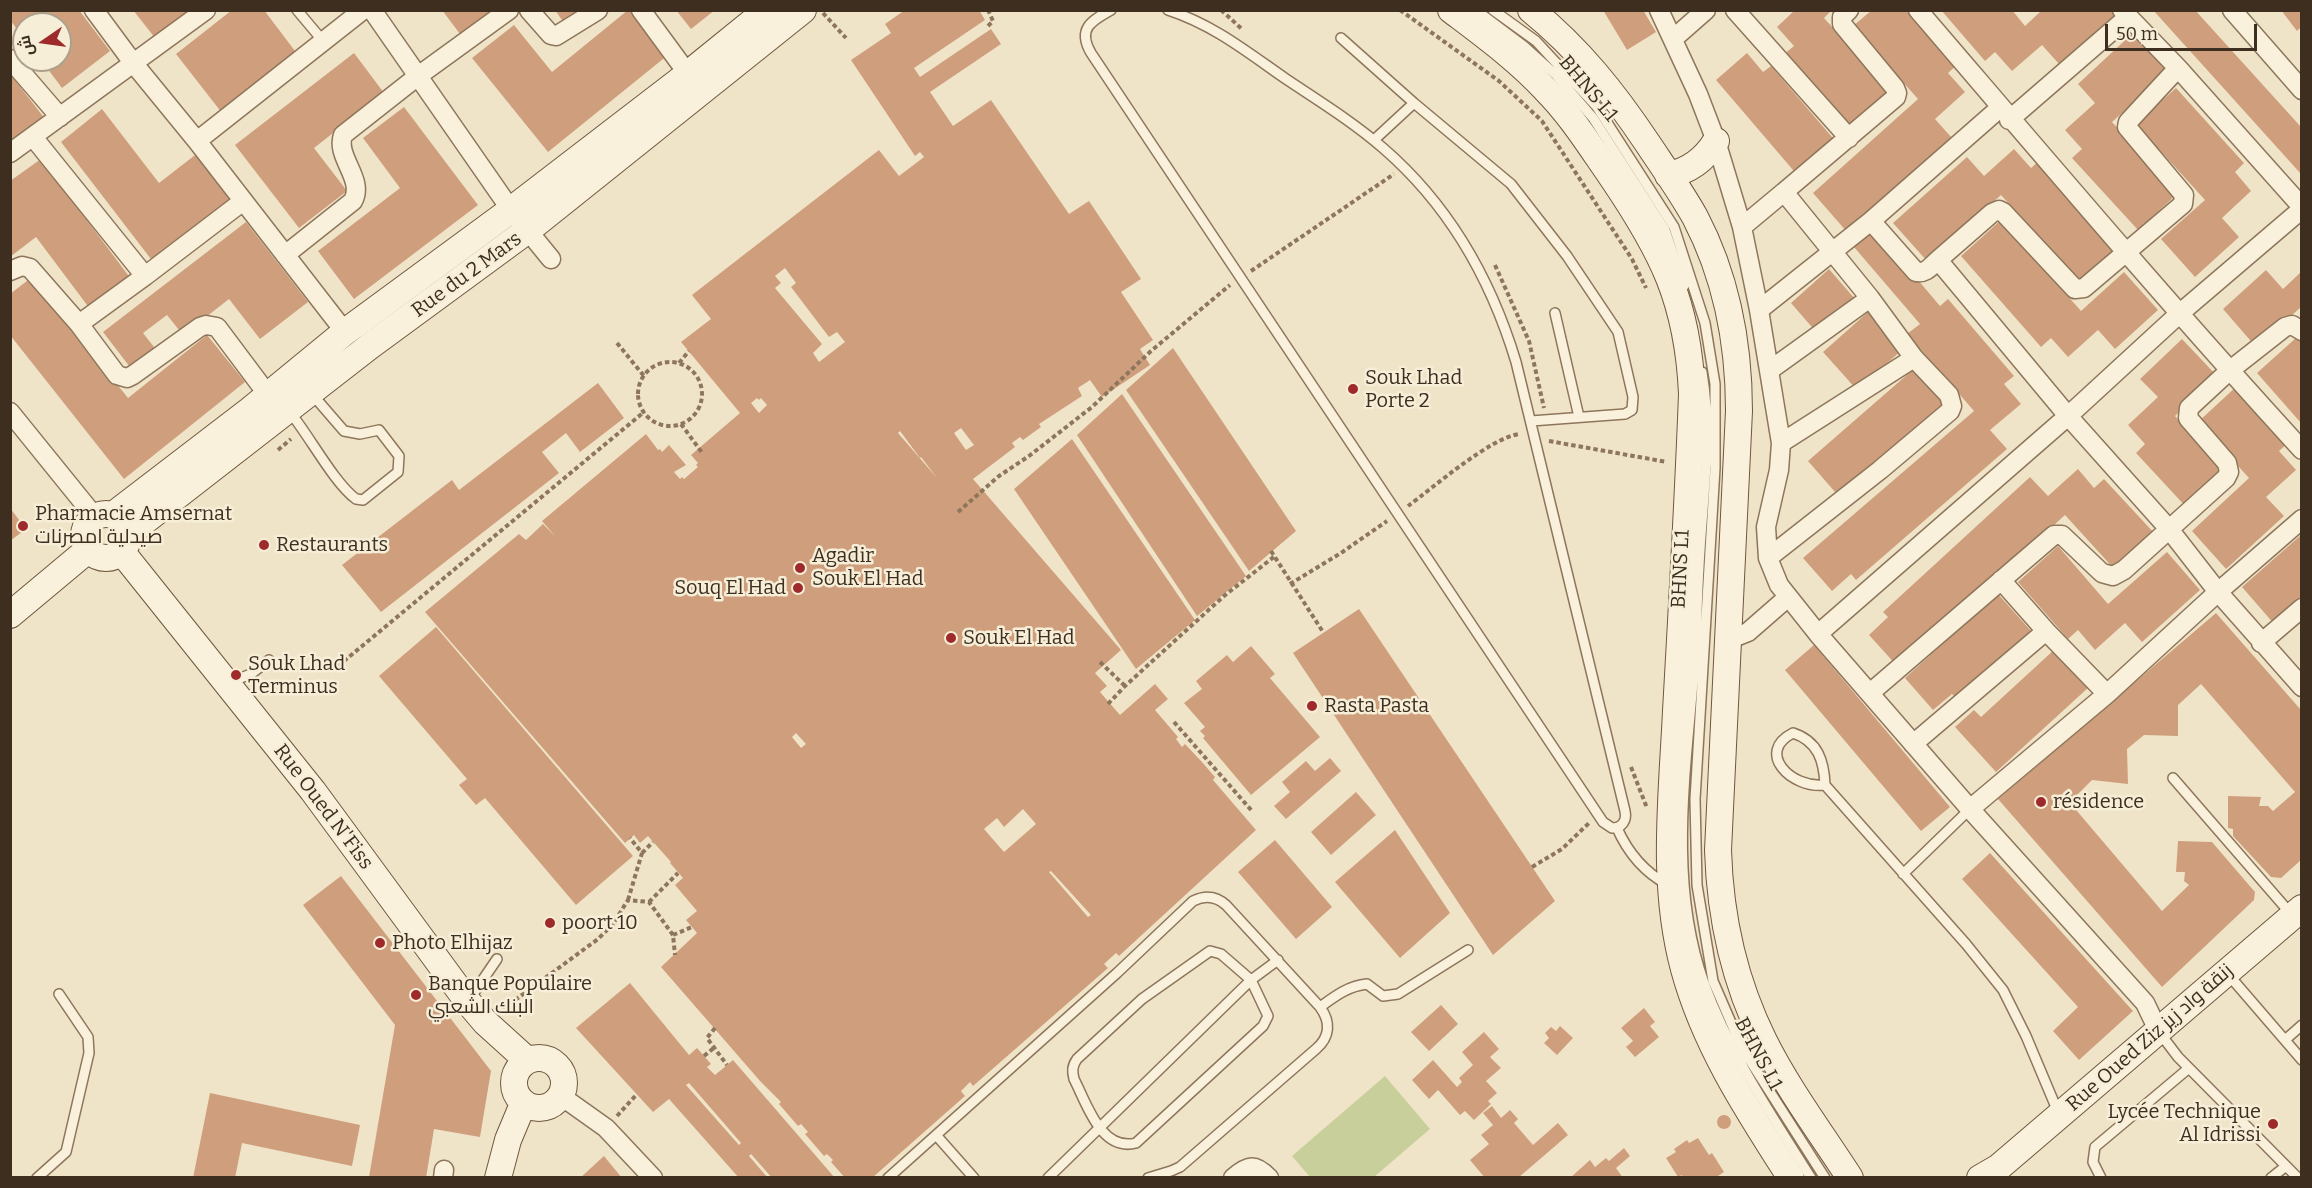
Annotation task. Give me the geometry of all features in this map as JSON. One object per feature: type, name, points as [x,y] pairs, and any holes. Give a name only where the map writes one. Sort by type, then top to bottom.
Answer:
[{"type":"street","points":[[94,10],[345,332]]},
{"type":"street","points":[[10,153],[206,10]]},
{"type":"street","points":[[197,141],[363,10]]},
{"type":"street","points":[[372,10],[511,210],[550,259]]},
{"type":"street","points":[[285,255],[353,201],[355,197],[355,183],[341,144],[343,135],[418,76],[509,10]]},
{"type":"street","points":[[529,10],[551,36],[556,36],[598,10]]},
{"type":"street","points":[[641,10],[688,74]]},
{"type":"street","name":"Rue du 2 Mars","points":[[278,402],[311,393],[528,230],[803,10]]},
{"type":"street","points":[[1451,10],[1526,69],[1569,116],[1641,220],[1675,291],[1689,350],[1692,394],[1669,840],[1674,916],[1682,959],[1701,1021],[1727,1075],[1791,1178]]},
{"type":"street","points":[[1531,10],[1566,40],[1614,93],[1695,218],[1718,270],[1733,326],[1737,354],[1739,411],[1718,850],[1719,884],[1730,949],[1739,981],[1764,1042],[1850,1178]]},
{"type":"street","points":[[1659,10],[1716,141],[1742,227],[1770,369],[1781,443],[1779,470],[1766,527],[1768,558],[1776,579],[1787,597],[1913,744],[2145,1003],[2158,1030]]},
{"type":"street","points":[[1673,39],[1706,10]]},
{"type":"street","points":[[1735,10],[1849,138]]},
{"type":"street","points":[[1742,227],[1896,97],[1897,93],[1842,24],[1842,17],[1849,10]]},
{"type":"street","points":[[1918,10],[2179,314],[2301,450]]},
{"type":"street","points":[[2232,10],[2299,82]]},
{"type":"street","name":"Rue du 2 Mars","points":[[114,529],[278,402],[345,332],[511,210],[688,74],[764,11]]},
{"type":"street","points":[[1759,310],[2125,14],[2178,68],[2301,208],[2179,314],[2068,416],[1818,634]]},
{"type":"street","points":[[10,59],[60,117]]},
{"type":"street","points":[[1871,221],[1916,272],[1922,273],[1992,213],[1999,210],[2075,289],[2084,288],[2127,254],[2183,204],[2184,195],[2127,127],[2128,122],[2178,68]]},
{"type":"street","points":[[33,137],[145,276]]},
{"type":"street","points":[[1668,175],[1696,164],[1716,141]]},
{"type":"street","points":[[1768,558],[1872,477],[1950,411],[1952,406],[1949,395],[1914,358],[1870,298],[1784,192]]},
{"type":"street","points":[[79,324],[242,202]]},
{"type":"street","points":[[1938,260],[2068,416],[2169,529],[2218,592],[2301,687]]},
{"type":"street","points":[[10,271],[22,266],[30,268],[79,324],[117,375],[127,378],[133,375],[200,327],[212,325],[217,327],[278,402]]},
{"type":"street","points":[[1770,369],[1870,298]]},
{"type":"street","points":[[1870,693],[2050,537],[2062,535],[2102,573],[2113,576],[2124,570],[2229,472],[2228,463],[2188,418],[2187,412],[2229,371],[2285,327],[2292,325],[2301,331]]},
{"type":"street","points":[[1781,443],[1914,358]]},
{"type":"street","points":[[10,412],[114,529],[111,557],[98,557],[88,549],[10,615]]},
{"type":"street","points":[[1970,809],[2107,694],[2301,519]]},
{"type":"street","name":"Rue Oued N'Fiss","points":[[114,529],[226,683],[314,791],[468,1002],[485,1022],[527,1060]]},
{"type":"street","points":[[2001,580],[2107,694]]},
{"type":"street","points":[[1728,640],[1748,632],[1787,597]]},
{"type":"street","points":[[2261,643],[2301,608]]},
{"type":"street","points":[[1913,744],[2046,631]]},
{"type":"street","name":"Rue Oued Ziz زنقة واد زيز","points":[[1991,1174],[2297,912]]},
{"type":"street","points":[[543,1058],[558,1066],[563,1076],[564,1086],[561,1096],[554,1104],[533,1109],[523,1104],[516,1096],[513,1086],[514,1074],[527,1060],[543,1058]]},
{"type":"street","points":[[561,1096],[606,1128],[653,1178]]},
{"type":"street","points":[[498,1178],[508,1140],[523,1104]]},
{"type":"street","points":[[1233,1178],[1241,1170],[1256,1167],[1269,1178]]},
{"type":"lane","points":[[297,10],[323,41]]},
{"type":"lane","points":[[1111,10],[1096,18],[1087,28],[1085,34],[1088,46],[1603,822],[1607,826],[1617,828]]},
{"type":"lane","points":[[1168,10],[1190,17],[1216,30],[1374,140],[1401,164],[1439,206],[1467,246],[1507,332],[1531,421],[1625,811],[1625,821],[1617,828]]},
{"type":"lane","name":"BHNS L1","points":[[1476,10],[1524,46],[1556,75],[1593,118],[1665,230],[1681,274],[1692,317]]},
{"type":"lane","name":"BHNS L1","points":[[1492,10],[1536,41],[1597,107],[1674,227],[1705,323],[1715,384],[1715,468],[1695,800],[1697,885],[1713,981],[1742,1048],[1825,1178]]},
{"type":"lane","points":[[1341,38],[1511,184],[1568,256],[1618,332],[1633,397],[1632,410],[1625,414],[1531,421]]},
{"type":"lane","points":[[1374,140],[1414,103]]},
{"type":"lane","points":[[1555,313],[1580,417]]},
{"type":"lane","name":"BHNS L1","points":[[1700,361],[1707,423],[1695,658],[1686,757],[1684,890],[1691,934],[1704,981],[1725,1034],[1744,1072],[1811,1178]]},
{"type":"lane","points":[[278,402],[303,428],[332,471],[356,499],[363,500],[398,472],[399,456],[379,430],[360,434],[344,431],[311,393]]},
{"type":"lane","points":[[226,683],[251,674],[269,660]]},
{"type":"lane","points":[[1825,785],[1814,786],[1800,783],[1788,775],[1779,762],[1778,748],[1782,739],[1793,733],[1801,735],[1815,747],[1824,766],[1825,785],[1966,944],[2003,990],[2026,1036],[2059,1116]]},
{"type":"lane","points":[[2172,778],[2297,912]]},
{"type":"lane","points":[[1903,874],[1970,809]]},
{"type":"lane","points":[[1617,828],[1622,840],[1638,862],[1653,877],[1671,886]]},
{"type":"lane","points":[[888,1178],[1198,898],[1210,897],[1221,901],[1320,1007],[1327,1021],[1326,1037],[1322,1044],[1180,1167],[1148,1178]]},
{"type":"lane","points":[[1320,1007],[1343,990],[1358,985],[1367,984],[1383,996],[1398,994],[1468,950]]},
{"type":"lane","points":[[1210,951],[1221,954],[1251,980],[1268,1016],[1263,1026],[1136,1143],[1125,1146],[1112,1141],[1100,1129],[1074,1079],[1072,1072],[1077,1059],[1142,999],[1210,951]]},
{"type":"lane","points":[[468,1002],[497,959]]},
{"type":"lane","points":[[1048,1178],[1251,980],[1278,960]]},
{"type":"lane","points":[[2226,972],[2301,1060]]},
{"type":"lane","points":[[37,1178],[66,1152],[89,1053],[88,1036],[59,994]]},
{"type":"lane","points":[[2284,1040],[2301,1025]]},
{"type":"lane","points":[[2158,1030],[2167,1044],[2189,1068],[2298,1178]]},
{"type":"lane","points":[[2101,1178],[2093,1161],[2095,1147],[2189,1068]]},
{"type":"lane","points":[[936,1135],[971,1176]]},
{"type":"lane","points":[[2271,1178],[2286,1166]]},
{"type":"path","points":[[821,10],[846,38]]},
{"type":"path","points":[[987,26],[993,21],[988,10]]},
{"type":"path","points":[[1221,10],[1247,33]]},
{"type":"path","points":[[1400,10],[1499,81],[1542,121],[1632,259],[1650,296]]},
{"type":"path","points":[[958,512],[999,476],[1029,456],[1092,407],[1151,351],[1222,290],[1363,196],[1395,173],[1401,164]]},
{"type":"path","points":[[1492,262],[1499,271],[1529,340],[1554,453]]},
{"type":"path","points":[[617,343],[644,376]]},
{"type":"path","points":[[679,363],[689,351]]},
{"type":"path","points":[[672,361],[679,363],[694,372],[701,383],[703,395],[692,418],[681,424],[669,426],[656,423],[640,405],[638,392],[644,376],[648,370],[659,363],[672,361]]},
{"type":"path","points":[[338,666],[644,412]]},
{"type":"path","points":[[681,424],[703,454]]},
{"type":"path","points":[[1290,584],[1341,553],[1500,439],[1517,434],[1534,435],[1552,442],[1667,462]]},
{"type":"path","points":[[1666,473],[1667,452]]},
{"type":"path","points":[[1271,551],[1290,584],[1323,632]]},
{"type":"path","points":[[1108,704],[1224,597],[1275,556]]},
{"type":"path","points":[[1100,662],[1125,686]]},
{"type":"path","points":[[1173,722],[1252,811]]},
{"type":"path","points":[[1629,762],[1648,810],[1648,799]]},
{"type":"path","points":[[1532,867],[1562,849],[1582,828]]},
{"type":"path","points":[[630,838],[642,853]]},
{"type":"path","points":[[485,1022],[598,939],[613,924],[628,900],[642,853],[653,842]]},
{"type":"path","points":[[649,902],[678,873]]},
{"type":"path","points":[[628,900],[649,902],[673,935],[675,955]]},
{"type":"path","points":[[673,935],[692,927]]},
{"type":"path","points":[[715,1028],[707,1038],[727,1065]]},
{"type":"path","points":[[704,1056],[715,1047]]},
{"type":"path","points":[[606,1128],[637,1094]]},
{"type":"green space","points":[[1385,1076],[1430,1129],[1374,1177],[1310,1177],[1292,1156]]},
{"type":"building","points":[[10,10],[79,10],[110,51],[62,88],[50,72],[72,72],[72,12],[12,12],[12,23]]},
{"type":"building","points":[[133,10],[200,10],[159,43]]},
{"type":"building","points":[[232,10],[264,10],[298,55],[222,113],[176,54]]},
{"type":"building","points":[[442,10],[492,10],[460,34]]},
{"type":"building","points":[[555,10],[580,10],[564,23]]},
{"type":"building","points":[[628,10],[632,10],[668,55],[548,152],[472,58],[514,25],[552,72]]},
{"type":"building","points":[[676,10],[715,10],[691,29]]},
{"type":"building","points":[[905,10],[979,10],[985,20],[914,68],[920,77],[991,29],[1001,44],[930,92],[953,126],[991,100],[1069,214],[1089,201],[1141,279],[1121,292],[1153,340],[1140,349],[1150,365],[1102,397],[1090,380],[1078,388],[1082,396],[1039,424],[1041,427],[1023,440],[1020,437],[1012,443],[1015,447],[973,479],[1121,650],[1095,673],[1107,686],[1100,692],[1120,715],[1155,684],[1168,699],[1155,710],[1178,737],[1176,739],[1182,747],[1185,744],[1202,762],[1215,777],[1213,780],[1256,830],[1119,956],[1116,953],[1104,964],[1108,968],[973,1086],[970,1082],[961,1091],[965,1096],[872,1178],[845,1178],[831,1162],[833,1160],[827,1154],[824,1156],[805,1134],[808,1132],[801,1124],[798,1126],[779,1104],[781,1102],[661,967],[697,933],[686,920],[697,911],[675,885],[683,878],[648,836],[640,843],[634,835],[625,843],[425,612],[519,534],[526,540],[543,524],[555,536],[542,521],[646,434],[662,452],[669,445],[686,465],[674,472],[680,479],[682,477],[684,479],[698,467],[696,465],[698,463],[691,455],[740,413],[681,342],[711,319],[692,295],[879,150],[899,176],[924,157],[920,152],[915,156],[851,60],[891,33],[885,24]],"holes":[[[785,268],[796,283],[791,287],[829,337],[837,332],[845,342],[819,362],[813,353],[822,344],[775,288],[781,283],[775,276]],[[757,398],[759,400],[761,398],[767,405],[759,413],[751,403]],[[961,428],[974,445],[966,450],[954,433]],[[900,431],[920,458],[937,478],[898,433]],[[796,733],[806,744],[801,748],[792,737]],[[1023,809],[1036,824],[1004,852],[984,829],[997,818],[1004,827]],[[1051,871],[1091,915],[1088,917],[1049,872]]]},
{"type":"building","points":[[1603,10],[1643,10],[1656,32],[1627,50]]},
{"type":"building","points":[[1795,10],[1832,10],[1824,18],[1892,93],[1853,129],[1784,54],[1794,46],[1777,27]]},
{"type":"building","points":[[1872,10],[1911,10],[1958,64],[1948,73],[1965,92],[1935,119],[1952,138],[1847,232],[1813,193],[1918,99],[1853,26]]},
{"type":"building","points":[[1941,10],[2012,10],[2025,26],[2042,10],[2118,12],[2059,64],[2042,45],[2012,71],[1995,52],[1985,61]]},
{"type":"building","points":[[2153,10],[2195,10],[2301,127],[2301,174]]},
{"type":"building","points":[[2281,10],[2301,10],[2301,27],[2297,31]]},
{"type":"building","points":[[2135,31],[2170,69],[2112,122],[2177,194],[2138,230],[2072,158],[2082,149],[2065,130],[2095,103],[2078,84]]},
{"type":"building","points":[[354,53],[384,93],[314,148],[347,191],[299,228],[235,145]]},
{"type":"building","points":[[1747,53],[1763,72],[1771,66],[1838,144],[1799,177],[1716,80]]},
{"type":"building","points":[[10,74],[46,120],[10,148]]},
{"type":"building","points":[[2176,88],[2244,163],[2235,172],[2251,191],[2222,218],[2239,237],[2195,277],[2161,239],[2205,200],[2136,124]]},
{"type":"building","points":[[404,107],[478,205],[354,299],[318,251],[400,188],[363,138]]},
{"type":"building","points":[[102,109],[159,183],[199,152],[236,200],[154,263],[61,142]]},
{"type":"building","points":[[2014,149],[2031,168],[2041,159],[2121,248],[2082,284],[2001,195],[1927,261],[1893,223],[1967,157],[1984,176]]},
{"type":"building","points":[[41,159],[131,279],[90,309],[36,237],[10,257],[10,181]]},
{"type":"building","points":[[2001,220],[2081,311],[2124,272],[2158,310],[2115,349],[2098,330],[2068,357],[2051,338],[2041,347],[1961,256]]},
{"type":"building","points":[[246,222],[308,302],[260,339],[229,299],[183,335],[167,315],[143,333],[158,352],[133,371],[103,332]]},
{"type":"building","points":[[1875,229],[1940,306],[1948,299],[2014,376],[2004,384],[2021,404],[1990,430],[2007,449],[1856,580],[1851,574],[1832,591],[1803,558],[1974,411],[1907,334],[1920,324],[1854,247]]},
{"type":"building","points":[[1829,269],[1855,299],[1817,333],[1791,303]]},
{"type":"building","points":[[2266,270],[2283,289],[2301,272],[2301,309],[2256,347],[2223,309]]},
{"type":"building","points":[[32,277],[128,398],[207,335],[245,382],[124,479],[10,335],[10,294]]},
{"type":"building","points":[[1868,312],[1902,350],[1857,390],[1823,352]]},
{"type":"building","points":[[2297,337],[2301,342],[2301,423],[2257,373]]},
{"type":"building","points":[[2182,339],[2217,376],[2175,416],[2227,472],[2188,509],[2136,453],[2145,444],[2128,425],[2158,397],[2140,379]]},
{"type":"building","points":[[1173,348],[1296,531],[1249,571],[1126,390]]},
{"type":"building","points":[[1916,367],[1950,406],[1842,500],[1808,461]]},
{"type":"building","points":[[598,383],[624,418],[580,452],[566,433],[542,452],[559,473],[381,612],[342,565],[452,480],[459,490]]},
{"type":"building","points":[[2238,385],[2289,442],[2279,451],[2296,470],[2266,497],[2284,516],[2226,569],[2192,531],[2249,478],[2198,422]]},
{"type":"building","points":[[1122,394],[1246,576],[1197,616],[1077,435]]},
{"type":"building","points":[[1072,439],[1195,620],[1136,669],[1014,489]]},
{"type":"building","points":[[2078,469],[2094,488],[2104,479],[2156,535],[2116,571],[2065,515],[1898,667],[1869,635],[1888,617],[1883,612],[2030,477],[2048,496]]},
{"type":"building","points":[[10,508],[26,529],[10,541]]},
{"type":"building","points":[[2301,535],[2301,602],[2275,625],[2242,587]]},
{"type":"building","points":[[2058,546],[2108,604],[2167,552],[2200,590],[2142,642],[2125,623],[2095,650],[2078,630],[2068,639],[2018,582]]},
{"type":"building","points":[[1998,594],[2032,632],[1957,699],[1952,694],[1933,710],[1905,678]]},
{"type":"building","points":[[1359,609],[1555,901],[1493,955],[1293,653]]},
{"type":"building","name":"résidence","points":[[2216,613],[2301,710],[2301,860],[2281,878],[2271,877],[2233,836],[2233,829],[2228,828],[2228,796],[2261,797],[2259,806],[2268,806],[2273,811],[2295,792],[2201,684],[2178,705],[2178,736],[2144,735],[2127,749],[2128,784],[2092,780],[2076,796],[2084,805],[2077,811],[2162,911],[2189,885],[2184,881],[2185,872],[2176,872],[2178,841],[2212,842],[2255,892],[2254,900],[2162,987],[1998,799]]},
{"type":"building","points":[[436,627],[633,856],[576,905],[485,798],[476,805],[459,785],[467,779],[379,676]]},
{"type":"building","points":[[1814,645],[1950,807],[1921,831],[1785,670]]},
{"type":"building","points":[[1251,646],[1275,674],[1270,678],[1320,737],[1251,795],[1203,738],[1205,736],[1200,731],[1205,727],[1184,703],[1202,689],[1196,681],[1227,655],[1233,662]]},
{"type":"building","points":[[2055,649],[2089,687],[1996,772],[1955,727],[1974,710],[1981,717]]},
{"type":"building","points":[[1330,758],[1341,771],[1286,819],[1274,806],[1290,792],[1282,782],[1306,761],[1315,771]]},
{"type":"building","points":[[1356,792],[1376,815],[1331,855],[1311,832]]},
{"type":"building","points":[[1395,830],[1450,913],[1400,958],[1335,882]]},
{"type":"building","points":[[1275,840],[1332,907],[1296,939],[1238,872]]},
{"type":"building","points":[[1990,853],[2133,1011],[2079,1060],[2053,1031],[2078,1007],[1962,879]]},
{"type":"building","points":[[341,876],[491,1071],[480,1137],[434,1129],[426,1178],[369,1177],[395,1025],[303,905]]},
{"type":"building","points":[[630,983],[689,1055],[697,1048],[711,1064],[707,1067],[715,1075],[733,1060],[835,1178],[772,1178],[751,1154],[749,1156],[768,1178],[739,1178],[669,1099],[653,1112],[576,1028]],"holes":[[[689,1083],[741,1143],[739,1145],[686,1085]]]},
{"type":"building","points":[[1441,1005],[1458,1024],[1429,1051],[1411,1032]]},
{"type":"building","points":[[1644,1008],[1655,1022],[1650,1026],[1659,1037],[1635,1057],[1626,1047],[1633,1041],[1621,1028]]},
{"type":"building","points":[[1560,1026],[1573,1038],[1557,1055],[1544,1043],[1549,1038],[1545,1033],[1551,1027],[1556,1031]]},
{"type":"building","points":[[1484,1032],[1499,1049],[1490,1057],[1501,1068],[1486,1081],[1497,1093],[1488,1101],[1491,1104],[1474,1120],[1465,1111],[1460,1115],[1438,1090],[1429,1099],[1412,1080],[1433,1060],[1457,1087],[1462,1082],[1459,1078],[1473,1065],[1462,1052]]},
{"type":"building","points":[[210,1093],[360,1125],[352,1166],[242,1143],[235,1178],[193,1178]]},
{"type":"building","points":[[1492,1106],[1501,1118],[1510,1110],[1518,1119],[1514,1123],[1533,1145],[1558,1123],[1568,1135],[1518,1178],[1485,1178],[1470,1160],[1489,1144],[1481,1135],[1493,1125],[1483,1113]]},
{"type":"building","points":[[1724,1115],[1729,1117],[1731,1122],[1729,1127],[1724,1129],[1719,1127],[1717,1122],[1719,1117]]},
{"type":"building","points":[[1698,1138],[1709,1155],[1712,1153],[1724,1172],[1718,1176],[1719,1178],[1683,1178],[1682,1175],[1678,1177],[1666,1158],[1676,1152],[1674,1149],[1687,1140],[1689,1143]]},
{"type":"building","points":[[1624,1148],[1630,1156],[1616,1168],[1623,1178],[1570,1178],[1590,1160],[1595,1167],[1606,1158],[1609,1161]]},
{"type":"building","points":[[604,1156],[622,1178],[580,1178]]},
{"type":"place","name":"Souk Lhad Porte 2","points":[[1353,389]]},
{"type":"place","name":"Pharmacie Amsernat صيدلية امصرنات","points":[[23,526]]},
{"type":"place","name":"Restaurants","points":[[264,545]]},
{"type":"place","name":"Agadir Souk El Had","points":[[800,568]]},
{"type":"place","name":"Souq El Had","points":[[798,588]]},
{"type":"place","name":"Souk El Had","points":[[951,638]]},
{"type":"place","name":"Souk Lhad Terminus","points":[[236,675]]},
{"type":"place","name":"Rasta Pasta","points":[[1312,706]]},
{"type":"place","name":"résidence","points":[[2041,802]]},
{"type":"place","name":"poort 10","points":[[550,923]]},
{"type":"place","name":"Photo Elhijaz","points":[[380,943]]},
{"type":"place","name":"Banque Populaire البنك الشعبي","points":[[416,995]]},
{"type":"place","name":"Lycée Technique Al Idrissi","points":[[2273,1124]]}]
